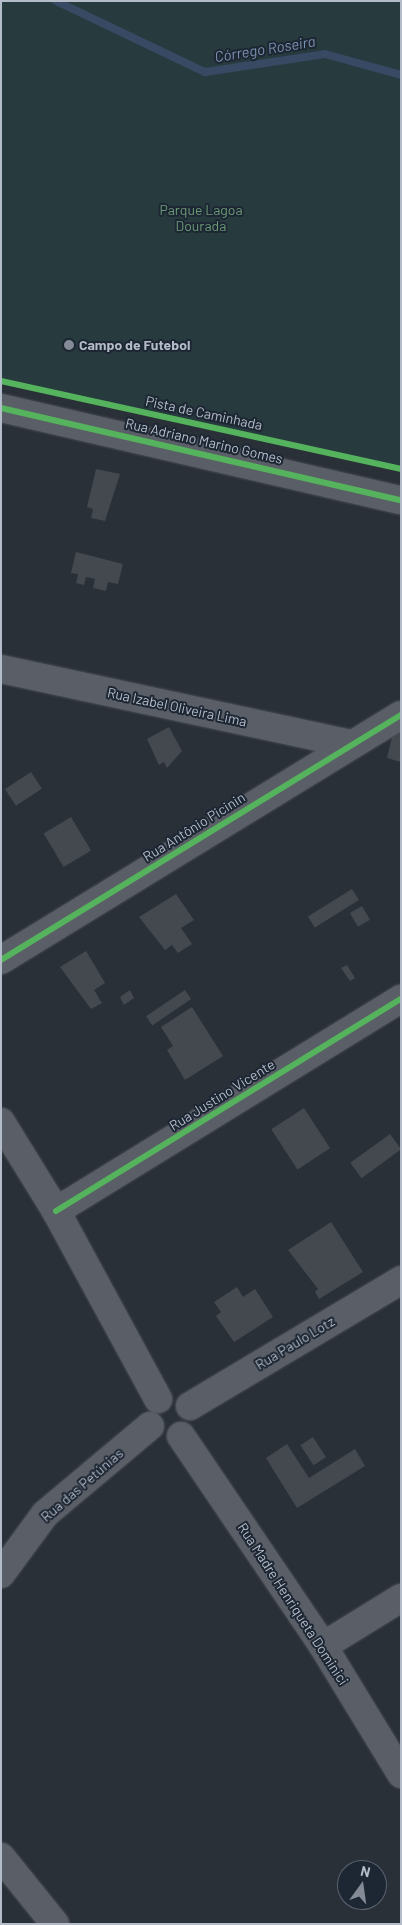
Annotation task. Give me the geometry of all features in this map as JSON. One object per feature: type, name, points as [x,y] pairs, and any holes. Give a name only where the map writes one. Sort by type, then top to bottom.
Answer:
[{"type":"street","name":"Rua Adriano Marino Gomes","points":[[1,408],[401,500]]},
{"type":"street","name":"Rua Izabel Oliveira Lima","points":[[1,670],[352,744]]},
{"type":"street","name":"Rua Antônio Picinin","points":[[1,960],[401,715]]},
{"type":"street","name":"Rua Justino Vicente","points":[[56,1211],[401,1000]]},
{"type":"street","points":[[1,1122],[56,1211],[158,1399]]},
{"type":"street","name":"Rua Paulo Lotz","points":[[190,1406],[401,1280]]},
{"type":"street","points":[[172,1394],[190,1406],[192,1419],[181,1436],[161,1436],[150,1426],[149,1411],[158,1399],[172,1394]]},
{"type":"street","name":"Rua das Petúnias","points":[[1,1574],[45,1514],[150,1426]]},
{"type":"street","name":"Rua Madre Henriqueta Dominici","points":[[181,1436],[322,1646],[401,1774]]},
{"type":"street","points":[[322,1646],[401,1598]]},
{"type":"street","points":[[1,1857],[55,1924]]},
{"type":"green space","name":"Parque Lagoa Dourada","points":[[1,1],[401,1],[401,469],[1,384]]},
{"type":"building","points":[[96,469],[120,474],[105,521],[91,518],[93,509],[87,507]]},
{"type":"building","points":[[76,552],[123,564],[118,584],[108,582],[106,591],[93,588],[95,579],[86,577],[84,585],[76,583],[78,574],[71,573]]},
{"type":"building","points":[[169,727],[182,751],[167,768],[164,762],[159,765],[147,739]]},
{"type":"building","points":[[394,729],[401,731],[401,762],[387,758]]},
{"type":"building","points":[[31,772],[42,789],[16,806],[5,789]]},
{"type":"building","points":[[71,817],[91,850],[64,867],[44,833]]},
{"type":"building","points":[[352,889],[359,900],[315,928],[308,917]]},
{"type":"building","points":[[176,894],[194,920],[181,928],[192,944],[178,953],[172,945],[165,950],[139,917]]},
{"type":"building","points":[[362,906],[370,920],[358,927],[350,913]]},
{"type":"building","points":[[86,951],[105,983],[94,990],[102,1003],[91,1009],[60,967]]},
{"type":"building","points":[[347,965],[355,978],[350,981],[341,968]]},
{"type":"building","points":[[130,990],[134,998],[124,1005],[120,997]]},
{"type":"building","points":[[185,990],[191,999],[152,1025],[146,1016]]},
{"type":"building","points":[[192,1007],[223,1056],[185,1080],[167,1050],[173,1046],[161,1027]]},
{"type":"building","points":[[304,1108],[330,1148],[297,1169],[271,1129]]},
{"type":"building","points":[[390,1134],[401,1149],[362,1178],[350,1163]]},
{"type":"building","points":[[331,1222],[363,1272],[319,1299],[315,1292],[318,1289],[288,1250]]},
{"type":"building","points":[[237,1287],[243,1297],[255,1289],[273,1317],[234,1342],[216,1316],[221,1312],[214,1302]]},
{"type":"building","points":[[313,1437],[326,1457],[313,1465],[300,1445]]},
{"type":"building","points":[[287,1444],[309,1478],[355,1449],[365,1466],[297,1508],[266,1458]]},
{"type":"waterway","name":"Córrego Roseira","points":[[56,1],[205,72],[325,54],[401,75]]},
{"type":"cycle path","name":"Pista de Caminhada","points":[[1,381],[401,469]]},
{"type":"cycle path","points":[[1,408],[401,500]]},
{"type":"cycle path","points":[[1,960],[401,715]]},
{"type":"cycle path","points":[[56,1211],[401,999]]},
{"type":"place","name":"Campo de Futebol","points":[[69,345]]}]
